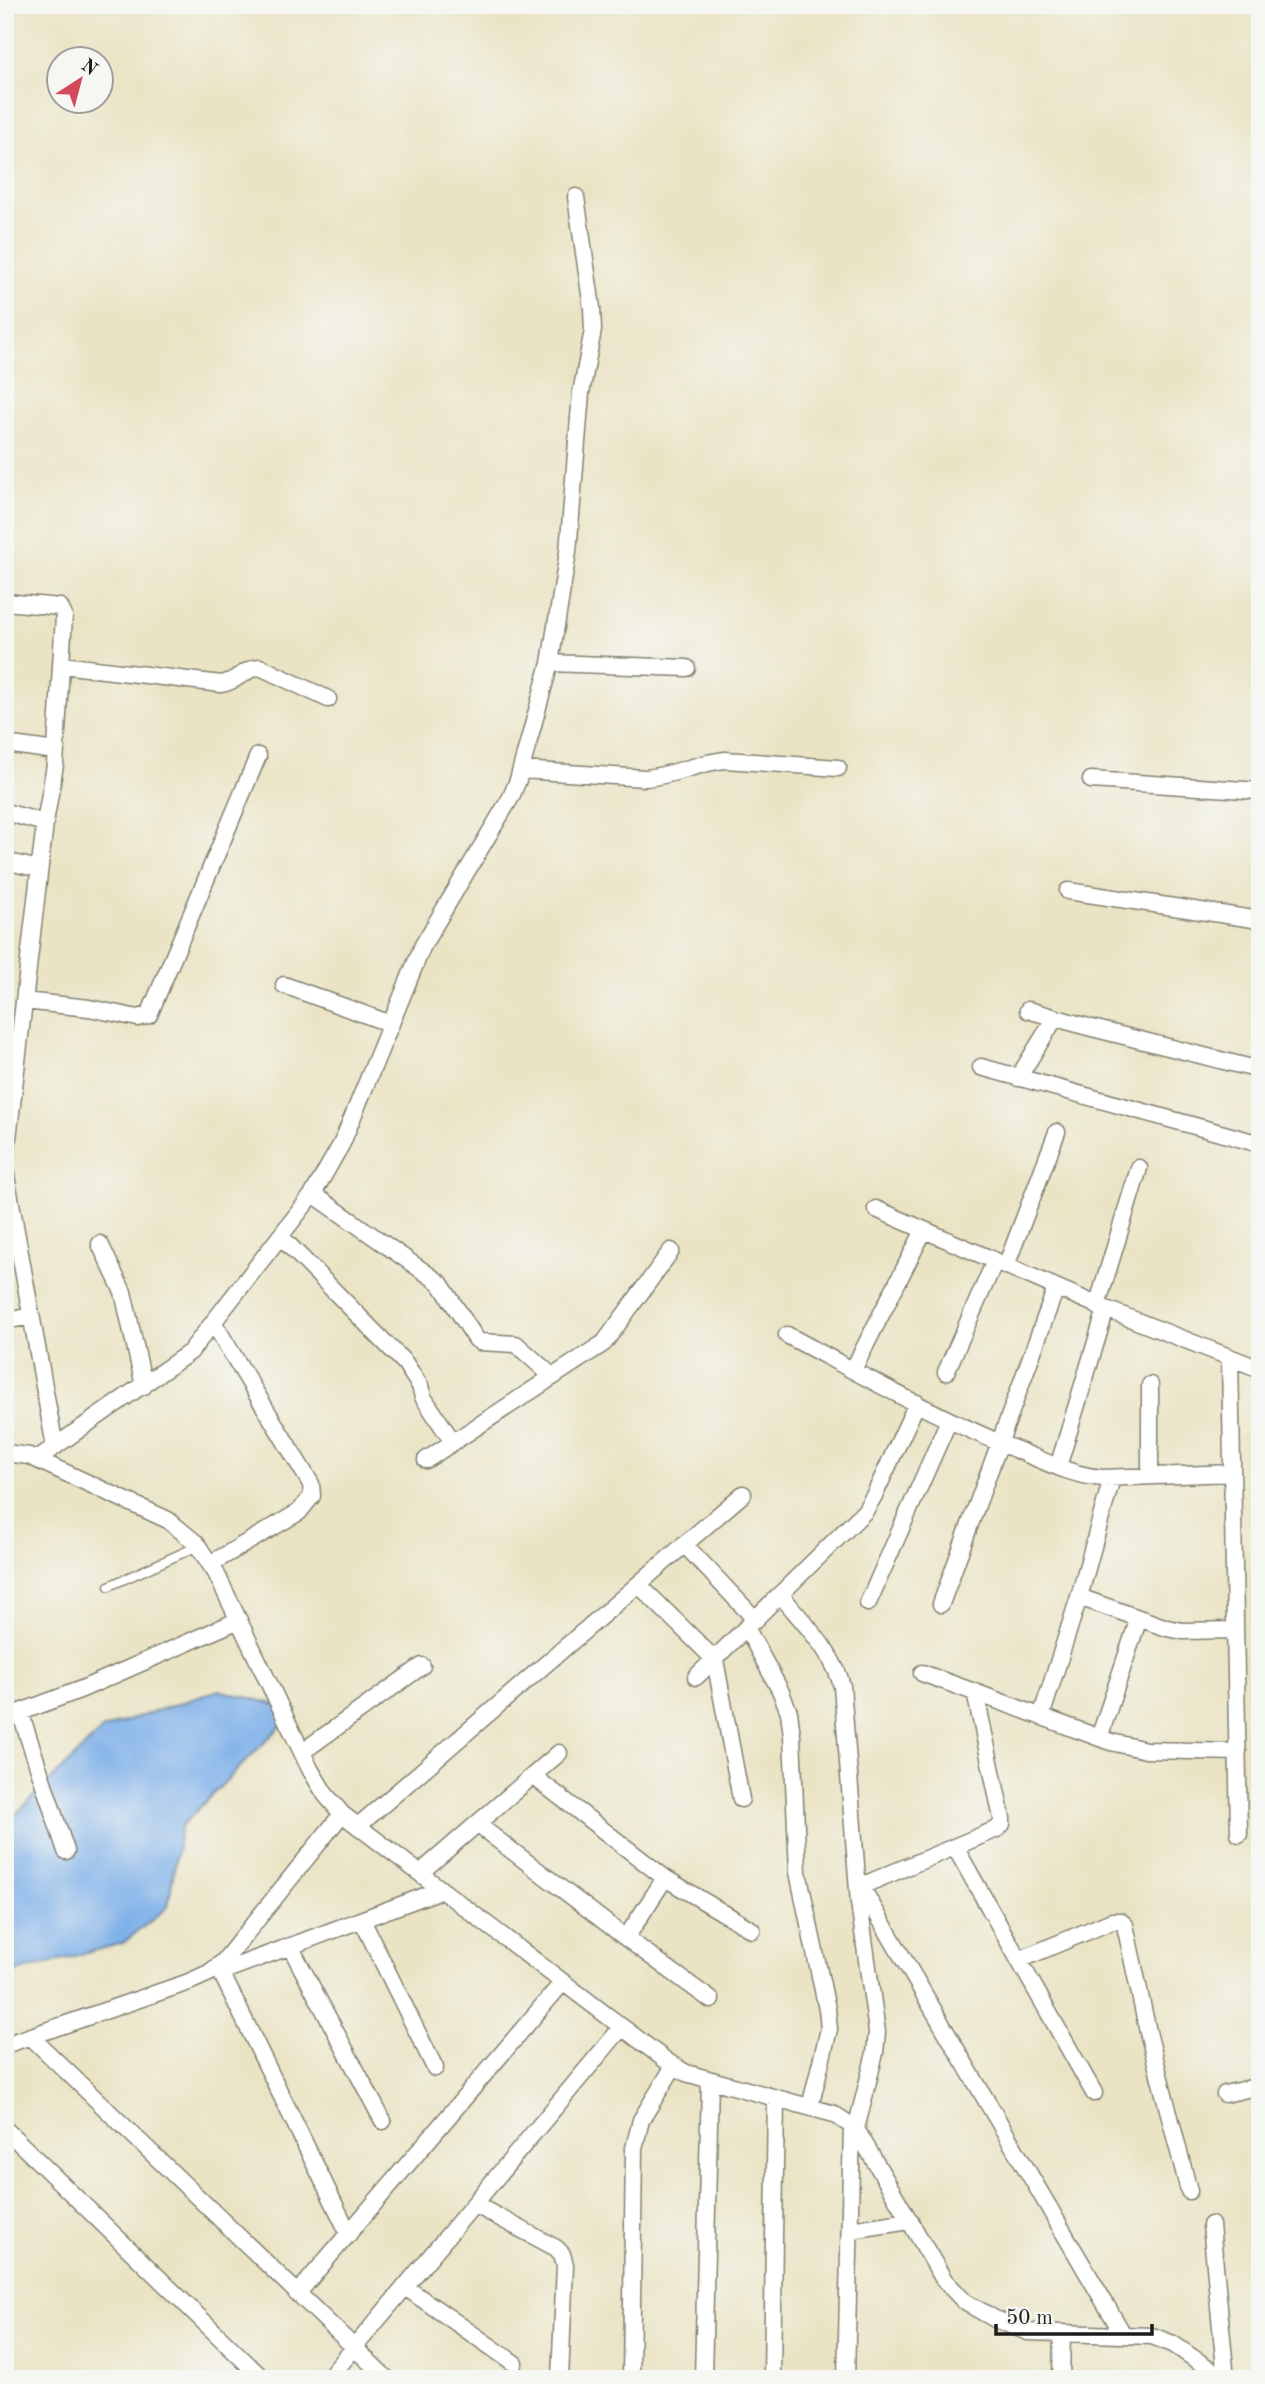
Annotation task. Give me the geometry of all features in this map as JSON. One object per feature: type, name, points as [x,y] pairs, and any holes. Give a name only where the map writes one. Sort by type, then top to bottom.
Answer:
[{"type":"street","points":[[37,1460],[190,1352],[313,1194],[342,1143],[423,945],[511,797],[550,663],[568,552],[582,393],[593,330],[576,197]]},
{"type":"street","points":[[5,602],[55,607],[63,610],[64,616],[56,751],[39,869],[5,1164]]},
{"type":"street","points":[[550,663],[687,668]]},
{"type":"street","points":[[62,665],[221,684],[233,682],[251,668],[260,667],[328,699]]},
{"type":"street","points":[[5,744],[56,751]]},
{"type":"street","points":[[23,1001],[89,1008],[138,1018],[149,1015],[258,756]]},
{"type":"street","points":[[521,770],[645,778],[662,776],[706,762],[725,760],[838,768]]},
{"type":"street","points":[[1091,780],[1260,791]]},
{"type":"street","points":[[5,813],[45,823]]},
{"type":"street","points":[[5,861],[39,869]]},
{"type":"street","points":[[1068,891],[1260,919]]},
{"type":"street","points":[[284,985],[391,1024]]},
{"type":"street","points":[[1028,1010],[1260,1070]]},
{"type":"street","points":[[1018,1078],[1055,1018]]},
{"type":"street","points":[[981,1067],[1260,1144]]},
{"type":"street","points":[[946,1372],[1001,1264],[1057,1132]]},
{"type":"street","points":[[1058,1467],[1139,1168]]},
{"type":"street","points":[[5,1170],[55,1447]]},
{"type":"street","points":[[313,1194],[440,1283],[476,1339],[480,1342],[516,1344],[553,1377]]},
{"type":"street","points":[[877,1209],[1102,1308],[1260,1369]]},
{"type":"street","points":[[853,1370],[924,1230]]},
{"type":"street","points":[[280,1236],[405,1363],[453,1443]]},
{"type":"street","points":[[100,1244],[123,1292],[144,1385]]},
{"type":"street","points":[[426,1460],[604,1343],[671,1251]]},
{"type":"street","points":[[941,1604],[1056,1288]]},
{"type":"street","points":[[5,1321],[31,1316]]},
{"type":"street","points":[[210,1564],[299,1512],[312,1496],[311,1484],[213,1322]]},
{"type":"street","points":[[787,1335],[949,1420],[999,1443],[1088,1477],[1232,1473]]},
{"type":"street","points":[[1230,1358],[1239,1834]]},
{"type":"street","points":[[1150,1385],[1150,1476]]},
{"type":"street","points":[[696,1677],[865,1511],[918,1403]]},
{"type":"street","points":[[868,1603],[949,1420]]},
{"type":"street","points":[[5,1454],[29,1456],[168,1520],[198,1546],[239,1620],[302,1752],[325,1794],[342,1814],[674,2066],[686,2073],[834,2114],[854,2128],[944,2280],[965,2302],[995,2319],[1028,2332],[1152,2336],[1173,2344],[1225,2379]]},
{"type":"street","points":[[1041,1717],[1079,1597],[1112,1478]]},
{"type":"street","points":[[358,1826],[743,1494]]},
{"type":"street","points":[[684,1544],[751,1625],[789,1712],[800,1883],[828,2019],[825,2048],[810,2107]]},
{"type":"street","points":[[639,1585],[715,1660],[741,1799]]},
{"type":"street","points":[[781,1595],[838,1670],[842,1686],[859,1882],[877,2032],[875,2053],[854,2128],[846,2379]]},
{"type":"street","points":[[1079,1597],[1167,1628],[1183,1631],[1235,1630]]},
{"type":"street","points":[[1099,1738],[1139,1618]]},
{"type":"street","points":[[66,1851],[13,1715],[82,1689],[239,1620]]},
{"type":"street","points":[[302,1752],[422,1665]]},
{"type":"street","points":[[922,1673],[1099,1738],[1146,1749],[1238,1752]]},
{"type":"street","points":[[859,1882],[955,1847],[997,1829],[1002,1824],[975,1692]]},
{"type":"street","points":[[420,1873],[559,1753]]},
{"type":"street","points":[[533,1776],[665,1878],[752,1930]]},
{"type":"street","points":[[220,1969],[342,1814]]},
{"type":"street","points":[[477,1824],[711,2000]]},
{"type":"street","points":[[955,1847],[1094,2093]]},
{"type":"street","points":[[626,1938],[665,1878]]},
{"type":"street","points":[[859,1882],[1124,2334]]},
{"type":"street","points":[[5,2045],[290,1947],[441,1889]]},
{"type":"street","points":[[362,1920],[435,2068]]},
{"type":"street","points":[[1019,1960],[1112,1921],[1120,1921],[1125,1925],[1148,2032],[1189,2191]]},
{"type":"street","points":[[290,1947],[383,2121]]},
{"type":"street","points":[[220,1969],[349,2234]]},
{"type":"street","points":[[297,2294],[563,1982]]},
{"type":"street","points":[[328,2379],[622,2027]]},
{"type":"street","points":[[30,2036],[387,2379]]},
{"type":"street","points":[[631,2379],[634,2148],[641,2120],[674,2066]]},
{"type":"street","points":[[703,2379],[710,2080]]},
{"type":"street","points":[[1225,2094],[1260,2086]]},
{"type":"street","points":[[772,2379],[776,2098]]},
{"type":"street","points":[[5,2129],[263,2379]]},
{"type":"street","points":[[474,2204],[562,2254],[565,2265],[560,2379]]},
{"type":"street","points":[[850,2230],[910,2221]]},
{"type":"street","points":[[1211,2225],[1225,2379]]},
{"type":"street","points":[[405,2287],[514,2363]]},
{"type":"street","points":[[1060,2379],[1062,2333]]},
{"type":"lane","points":[[109,1586],[198,1546]]},
{"type":"water","points":[[219,1690],[297,1710],[181,1826],[168,1907],[123,1943],[5,1975],[5,1816],[18,1812],[103,1729]]}]
